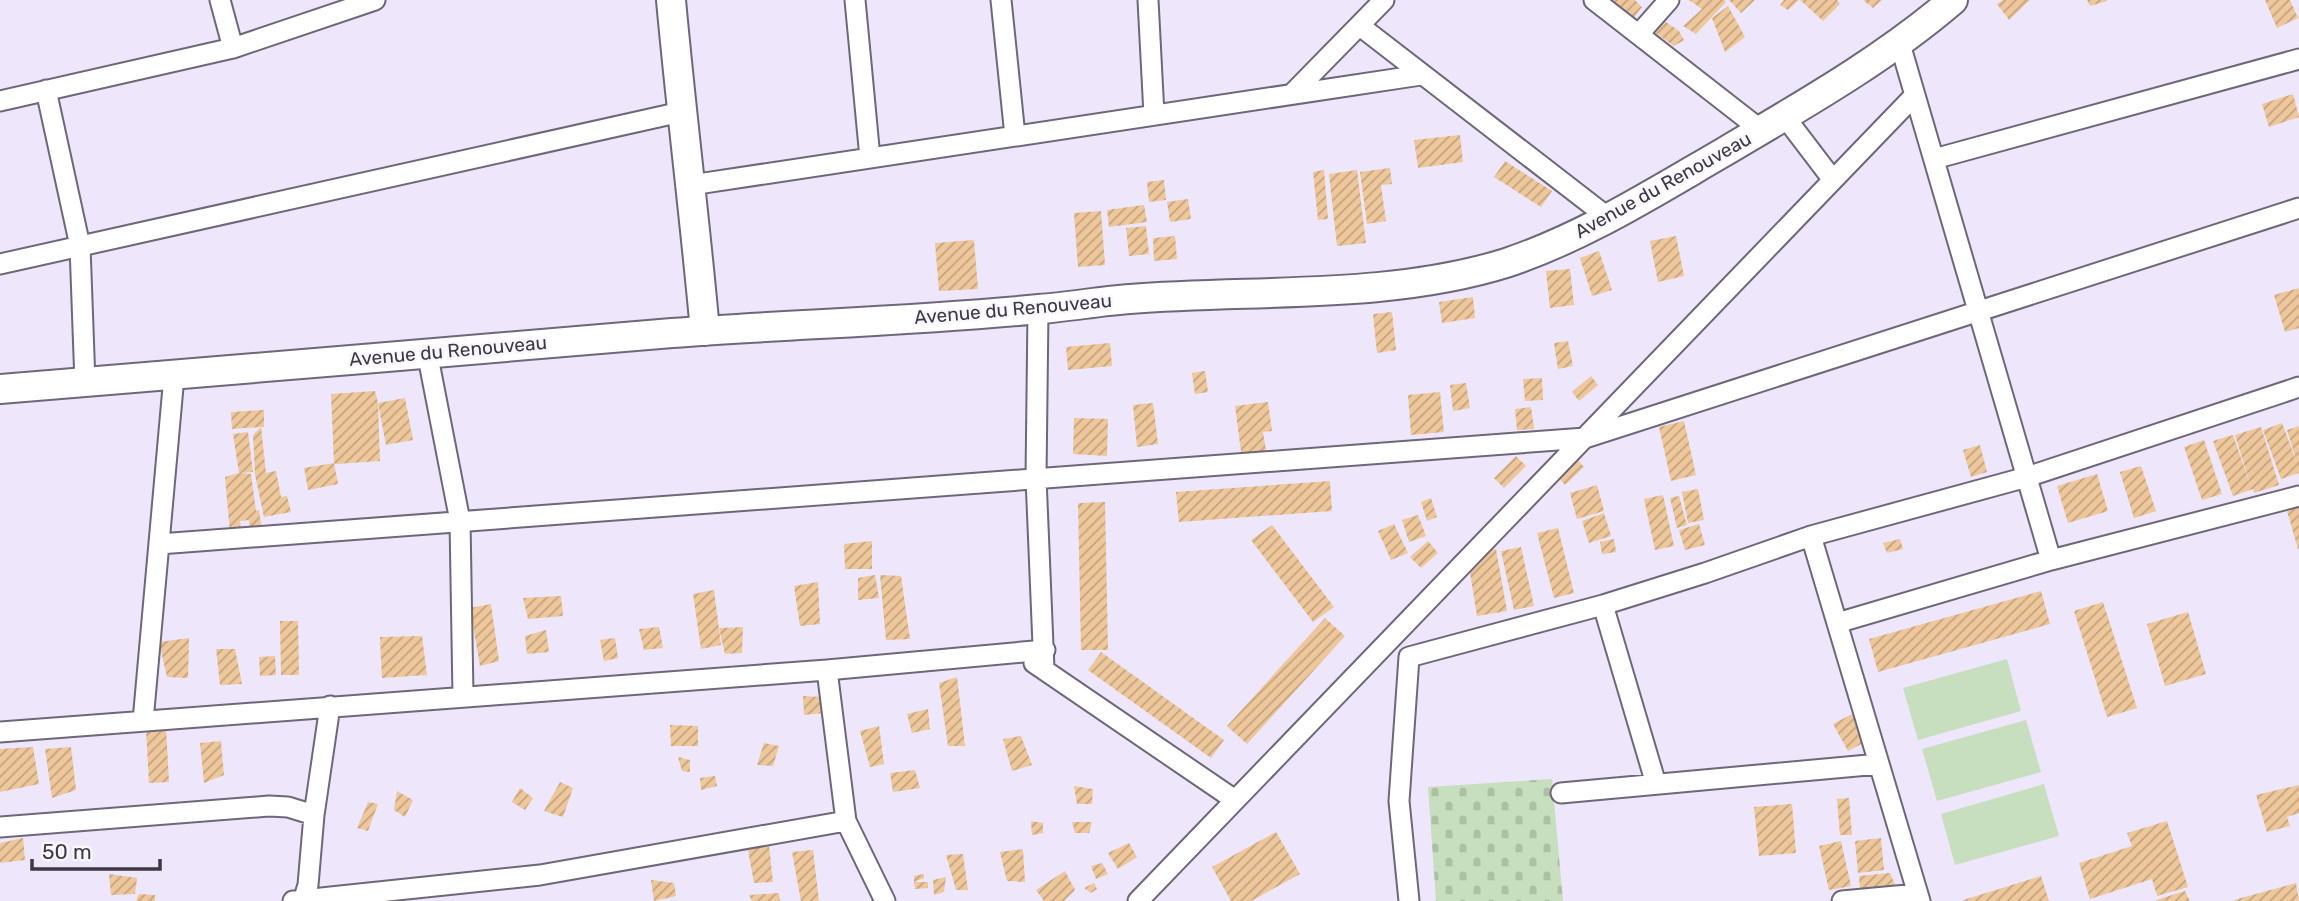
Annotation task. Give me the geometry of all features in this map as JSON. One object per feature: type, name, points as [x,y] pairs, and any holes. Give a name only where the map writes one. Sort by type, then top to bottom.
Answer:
[{"type":"main road","points":[[670,0],[705,331]]},
{"type":"main road","name":"Avenue du Renouveau","points":[[0,389],[427,352],[1038,310],[1129,299],[1374,287],[1423,281],[1503,264],[1610,219],[1900,44],[1953,0]]},
{"type":"street","points":[[220,0],[233,48]]},
{"type":"street","points":[[0,101],[233,48],[341,5],[376,0]]},
{"type":"street","points":[[855,0],[870,158]]},
{"type":"street","points":[[1001,0],[1015,136]]},
{"type":"street","points":[[1154,115],[1148,9],[1166,0]]},
{"type":"street","points":[[1293,94],[1384,0]]},
{"type":"street","points":[[1594,0],[1639,34],[1773,123],[1833,180]]},
{"type":"street","points":[[1639,34],[1669,0]]},
{"type":"street","points":[[1360,26],[1610,219]]},
{"type":"street","points":[[1900,44],[2051,560]]},
{"type":"street","points":[[1934,159],[2299,60]]},
{"type":"street","points":[[691,185],[1421,75]]},
{"type":"street","points":[[46,90],[80,246],[85,383]]},
{"type":"street","points":[[1138,901],[1915,95]]},
{"type":"street","points":[[0,264],[681,112]]},
{"type":"street","points":[[159,544],[1585,438],[2299,208]]},
{"type":"street","points":[[1038,310],[1036,478],[1044,660]]},
{"type":"street","points":[[427,352],[460,522],[463,696]]},
{"type":"street","points":[[144,721],[174,376]]},
{"type":"street","points":[[1409,901],[1399,801],[1409,657],[1603,605],[1811,537],[2027,477],[2299,387]]},
{"type":"street","points":[[1837,623],[2051,560],[2299,496]]},
{"type":"street","points":[[1811,537],[1919,898],[1842,901]]},
{"type":"street","points":[[1603,605],[1656,784]]},
{"type":"street","points":[[0,732],[827,670],[1018,652],[1044,660],[1235,800]]},
{"type":"street","points":[[827,670],[846,821],[886,901]]},
{"type":"street","points":[[300,900],[308,885],[314,815],[330,706]]},
{"type":"street","points":[[1562,793],[1879,764]]},
{"type":"street","points":[[0,827],[269,806],[288,807],[314,815]]},
{"type":"street","points":[[300,900],[540,875],[846,821]]},
{"type":"green space","points":[[2007,659],[2021,711],[1918,740],[1903,688]]},
{"type":"green space","points":[[2026,720],[2041,772],[1937,801],[1922,749]]},
{"type":"green space","points":[[1552,779],[1563,901],[1436,901],[1428,787]]},
{"type":"green space","points":[[2044,784],[2059,836],[1955,865],[1941,814]]},
{"type":"building","points":[[1593,0],[1635,0],[1642,7],[1632,20]]},
{"type":"building","points":[[1689,0],[1726,2],[1696,34],[1683,26],[1702,9]]},
{"type":"building","points":[[1729,0],[1755,0],[1741,13]]},
{"type":"building","points":[[1784,0],[1799,0],[1788,10],[1780,5]]},
{"type":"building","points":[[1800,0],[1837,0],[1840,4],[1823,21]]},
{"type":"building","points":[[1863,0],[1882,0],[1873,8]]},
{"type":"building","points":[[2003,0],[2030,0],[2009,20],[1997,4]]},
{"type":"building","points":[[2087,0],[2107,0],[2107,1],[2090,6]]},
{"type":"building","points":[[2265,0],[2290,0],[2298,18],[2277,28]]},
{"type":"building","points":[[1728,6],[1745,37],[1725,52],[1712,18]]},
{"type":"building","points":[[1663,20],[1679,31],[1684,40],[1674,46],[1650,29]]},
{"type":"building","points":[[2293,94],[2299,117],[2269,127],[2262,104]]},
{"type":"building","points":[[1460,135],[1463,162],[1418,168],[1414,140]]},
{"type":"building","points":[[1505,161],[1552,191],[1541,207],[1494,177]]},
{"type":"building","points":[[1390,168],[1392,184],[1381,185],[1386,221],[1367,224],[1360,172]]},
{"type":"building","points":[[1324,170],[1328,219],[1318,220],[1313,172]]},
{"type":"building","points":[[1357,170],[1366,243],[1337,246],[1329,174]]},
{"type":"building","points":[[1164,180],[1166,200],[1149,202],[1147,182]]},
{"type":"building","points":[[1188,199],[1191,219],[1170,222],[1167,202]]},
{"type":"building","points":[[1144,205],[1147,222],[1109,227],[1107,210]]},
{"type":"building","points":[[1101,211],[1105,265],[1078,267],[1074,213]]},
{"type":"building","points":[[1146,226],[1149,254],[1129,256],[1126,228]]},
{"type":"building","points":[[1175,236],[1177,259],[1154,261],[1153,238]]},
{"type":"building","points":[[1676,236],[1684,276],[1658,282],[1650,241]]},
{"type":"building","points":[[974,240],[978,289],[939,291],[935,243]]},
{"type":"building","points":[[1599,251],[1612,290],[1592,296],[1580,258]]},
{"type":"building","points":[[1570,269],[1574,305],[1550,308],[1546,271]]},
{"type":"building","points":[[2299,288],[2299,328],[2285,332],[2274,295]]},
{"type":"building","points":[[1473,297],[1475,318],[1442,323],[1439,302]]},
{"type":"building","points":[[1392,312],[1396,350],[1377,353],[1373,314]]},
{"type":"building","points":[[1568,341],[1573,366],[1558,369],[1554,343]]},
{"type":"building","points":[[1110,343],[1112,366],[1068,370],[1066,347]]},
{"type":"building","points":[[1205,371],[1208,392],[1195,394],[1192,373]]},
{"type":"building","points":[[1591,376],[1598,385],[1579,401],[1572,392]]},
{"type":"building","points":[[1542,378],[1543,400],[1525,401],[1523,379]]},
{"type":"building","points":[[1466,383],[1470,408],[1453,411],[1450,385]]},
{"type":"building","points":[[375,391],[378,403],[380,461],[334,463],[331,394]]},
{"type":"building","points":[[1440,392],[1444,432],[1411,435],[1408,395]]},
{"type":"building","points":[[405,398],[413,440],[386,445],[378,403]]},
{"type":"building","points":[[1268,402],[1272,431],[1263,432],[1267,456],[1242,459],[1235,406]]},
{"type":"building","points":[[1153,403],[1158,444],[1137,447],[1133,405]]},
{"type":"building","points":[[1531,407],[1534,429],[1517,430],[1515,409]]},
{"type":"building","points":[[264,410],[264,427],[232,429],[231,412]]},
{"type":"building","points":[[1074,418],[1108,419],[1107,456],[1073,454]]},
{"type":"building","points":[[1684,421],[1696,475],[1671,481],[1659,427]]},
{"type":"building","points":[[2282,423],[2297,463],[2287,430],[2299,426],[2299,473],[2281,479],[2263,430]]},
{"type":"building","points":[[261,427],[266,473],[276,471],[281,497],[287,496],[291,512],[264,517],[255,475],[253,435]]},
{"type":"building","points":[[2261,427],[2279,485],[2254,493],[2253,489],[2233,496],[2213,441],[2233,435],[2251,487],[2235,435]]},
{"type":"building","points":[[248,432],[253,472],[239,473],[233,434]]},
{"type":"building","points":[[2204,440],[2222,494],[2202,500],[2184,447]]},
{"type":"building","points":[[1980,445],[1987,472],[1971,477],[1963,450]]},
{"type":"building","points":[[1516,456],[1526,466],[1504,488],[1494,478]]},
{"type":"building","points":[[1577,459],[1584,467],[1565,485],[1557,476]]},
{"type":"building","points":[[334,463],[338,484],[308,490],[304,468]]},
{"type":"building","points":[[2141,466],[2156,511],[2134,518],[2120,472]]},
{"type":"building","points":[[239,473],[251,474],[256,511],[259,510],[262,530],[250,532],[249,520],[240,521],[241,531],[230,533],[225,477]]},
{"type":"building","points":[[2097,474],[2108,511],[2068,523],[2057,486]]},
{"type":"building","points":[[1330,481],[1332,511],[1179,522],[1176,492]]},
{"type":"building","points":[[1597,485],[1604,511],[1577,519],[1570,493]]},
{"type":"building","points":[[1698,489],[1704,520],[1688,523],[1682,492]]},
{"type":"building","points":[[1663,495],[1674,546],[1655,550],[1644,499]]},
{"type":"building","points":[[1679,496],[1687,525],[1677,528],[1670,498]]},
{"type":"building","points":[[1431,498],[1437,517],[1427,521],[1421,502]]},
{"type":"building","points":[[1105,502],[1108,650],[1081,650],[1078,503]]},
{"type":"building","points":[[2299,507],[2299,549],[2298,549],[2287,511]]},
{"type":"building","points":[[1604,513],[1611,536],[1589,543],[1582,521]]},
{"type":"building","points":[[1418,515],[1426,536],[1409,542],[1402,520]]},
{"type":"building","points":[[1394,524],[1408,553],[1391,560],[1378,531]]},
{"type":"building","points":[[1699,524],[1705,545],[1685,550],[1679,530]]},
{"type":"building","points":[[1272,525],[1334,607],[1313,622],[1251,540]]},
{"type":"building","points":[[1558,528],[1574,593],[1554,598],[1537,533]]},
{"type":"building","points":[[1614,539],[1616,552],[1602,554],[1600,542]]},
{"type":"building","points":[[1900,539],[1903,549],[1887,553],[1883,543]]},
{"type":"building","points":[[872,541],[872,569],[845,569],[844,544]]},
{"type":"building","points":[[1428,541],[1438,553],[1421,568],[1410,557]]},
{"type":"building","points":[[1521,547],[1534,606],[1514,610],[1501,551]]},
{"type":"building","points":[[1496,549],[1507,611],[1477,616],[1467,554]]},
{"type":"building","points":[[875,575],[879,598],[858,600],[858,578]]},
{"type":"building","points":[[880,575],[901,576],[910,639],[886,640]]},
{"type":"building","points":[[818,582],[820,624],[800,626],[794,586]]},
{"type":"building","points":[[714,590],[721,645],[701,649],[693,594]]},
{"type":"building","points":[[2041,591],[2050,624],[1878,672],[1869,639]]},
{"type":"building","points":[[561,596],[563,616],[528,619],[523,598]]},
{"type":"building","points":[[2103,602],[2137,708],[2107,717],[2074,611]]},
{"type":"building","points":[[491,604],[499,661],[480,666],[470,608]]},
{"type":"building","points":[[2188,612],[2206,674],[2165,686],[2147,624]]},
{"type":"building","points":[[1325,618],[1345,636],[1247,744],[1227,726]]},
{"type":"building","points":[[280,621],[298,621],[299,675],[281,675]]},
{"type":"building","points":[[659,627],[663,648],[644,650],[639,629]]},
{"type":"building","points":[[743,627],[742,653],[725,654],[719,628]]},
{"type":"building","points":[[546,630],[549,652],[527,654],[525,636]]},
{"type":"building","points":[[422,636],[427,675],[382,678],[380,637]]},
{"type":"building","points":[[189,638],[188,678],[167,677],[159,642]]},
{"type":"building","points":[[615,638],[618,658],[604,661],[600,640]]},
{"type":"building","points":[[216,649],[235,649],[242,684],[220,685]]},
{"type":"building","points":[[1101,652],[1224,740],[1211,758],[1088,670]]},
{"type":"building","points":[[275,656],[276,675],[260,676],[259,657]]},
{"type":"building","points":[[957,677],[965,746],[948,746],[939,683]]},
{"type":"building","points":[[803,696],[822,697],[823,713],[804,715]]},
{"type":"building","points":[[928,709],[930,729],[912,733],[907,714]]},
{"type":"building","points":[[1852,714],[1867,741],[1848,751],[1833,724]]},
{"type":"building","points":[[670,725],[698,726],[698,746],[671,746]]},
{"type":"building","points":[[879,726],[884,764],[870,767],[860,731]]},
{"type":"building","points":[[166,728],[169,782],[149,783],[146,729]]},
{"type":"building","points":[[1021,736],[1032,765],[1012,771],[1003,739]]},
{"type":"building","points":[[221,741],[224,775],[204,783],[200,743]]},
{"type":"building","points":[[764,743],[779,746],[773,766],[757,765]]},
{"type":"building","points":[[33,747],[39,784],[0,792],[0,749]]},
{"type":"building","points":[[71,747],[76,790],[52,798],[45,749]]},
{"type":"building","points":[[678,757],[690,760],[690,772],[682,771]]},
{"type":"building","points":[[915,770],[920,788],[893,792],[890,773]]},
{"type":"building","points":[[715,776],[717,786],[701,790],[700,778]]},
{"type":"building","points":[[560,782],[573,788],[563,817],[544,811]]},
{"type":"building","points":[[2299,785],[2299,813],[2287,817],[2290,826],[2267,832],[2256,795]]},
{"type":"building","points":[[1074,786],[1093,789],[1092,804],[1077,804]]},
{"type":"building","points":[[520,788],[533,798],[525,810],[512,802]]},
{"type":"building","points":[[397,791],[413,800],[405,817],[394,810]]},
{"type":"building","points":[[1849,798],[1852,835],[1840,835],[1837,799]]},
{"type":"building","points":[[368,802],[378,804],[368,831],[357,828]]},
{"type":"building","points":[[1792,804],[1796,853],[1759,856],[1754,807]]},
{"type":"building","points":[[1031,821],[1043,823],[1043,833],[1032,835]]},
{"type":"building","points":[[2167,821],[2188,887],[2157,896],[2152,879],[2090,899],[2079,863],[2132,846],[2127,833]]},
{"type":"building","points":[[1072,822],[1092,822],[1089,833],[1075,833]]},
{"type":"building","points":[[1276,832],[1300,874],[1251,901],[1231,901],[1212,867]]},
{"type":"building","points":[[768,836],[773,882],[754,883],[748,850]]},
{"type":"building","points":[[23,838],[25,860],[0,863],[0,843]]},
{"type":"building","points":[[1881,838],[1884,870],[1858,873],[1855,841]]},
{"type":"building","points":[[1841,841],[1851,886],[1829,890],[1819,846]]},
{"type":"building","points":[[1129,843],[1137,857],[1118,869],[1108,853]]},
{"type":"building","points":[[1023,849],[1025,882],[1007,881],[1000,852]]},
{"type":"building","points":[[813,850],[819,901],[801,901],[792,852]]},
{"type":"building","points":[[963,854],[968,890],[956,890],[946,855]]},
{"type":"building","points":[[1102,863],[1108,874],[1096,879],[1091,866]]},
{"type":"building","points":[[1065,871],[1075,890],[1064,901],[1044,901],[1036,890]]},
{"type":"building","points":[[1890,873],[1896,887],[1860,890],[1859,876]]},
{"type":"building","points":[[109,874],[137,878],[135,894],[111,895]]},
{"type":"building","points":[[924,874],[924,878],[914,882],[914,876]]},
{"type":"building","points":[[2041,876],[2049,901],[1963,901],[1963,900]]},
{"type":"building","points":[[946,877],[944,892],[934,895],[933,880]]},
{"type":"building","points":[[651,880],[674,883],[676,896],[654,901]]},
{"type":"building","points":[[914,882],[928,882],[928,888],[915,889]]},
{"type":"building","points":[[1094,883],[1097,889],[1091,893],[1084,888]]},
{"type":"building","points":[[2296,883],[2299,901],[2234,901],[2234,900]]},
{"type":"building","points":[[2185,891],[2190,901],[2156,901],[2156,900]]},
{"type":"building","points":[[779,893],[780,901],[752,901],[749,895]]},
{"type":"building","points":[[139,894],[155,895],[155,901],[136,901]]}]
